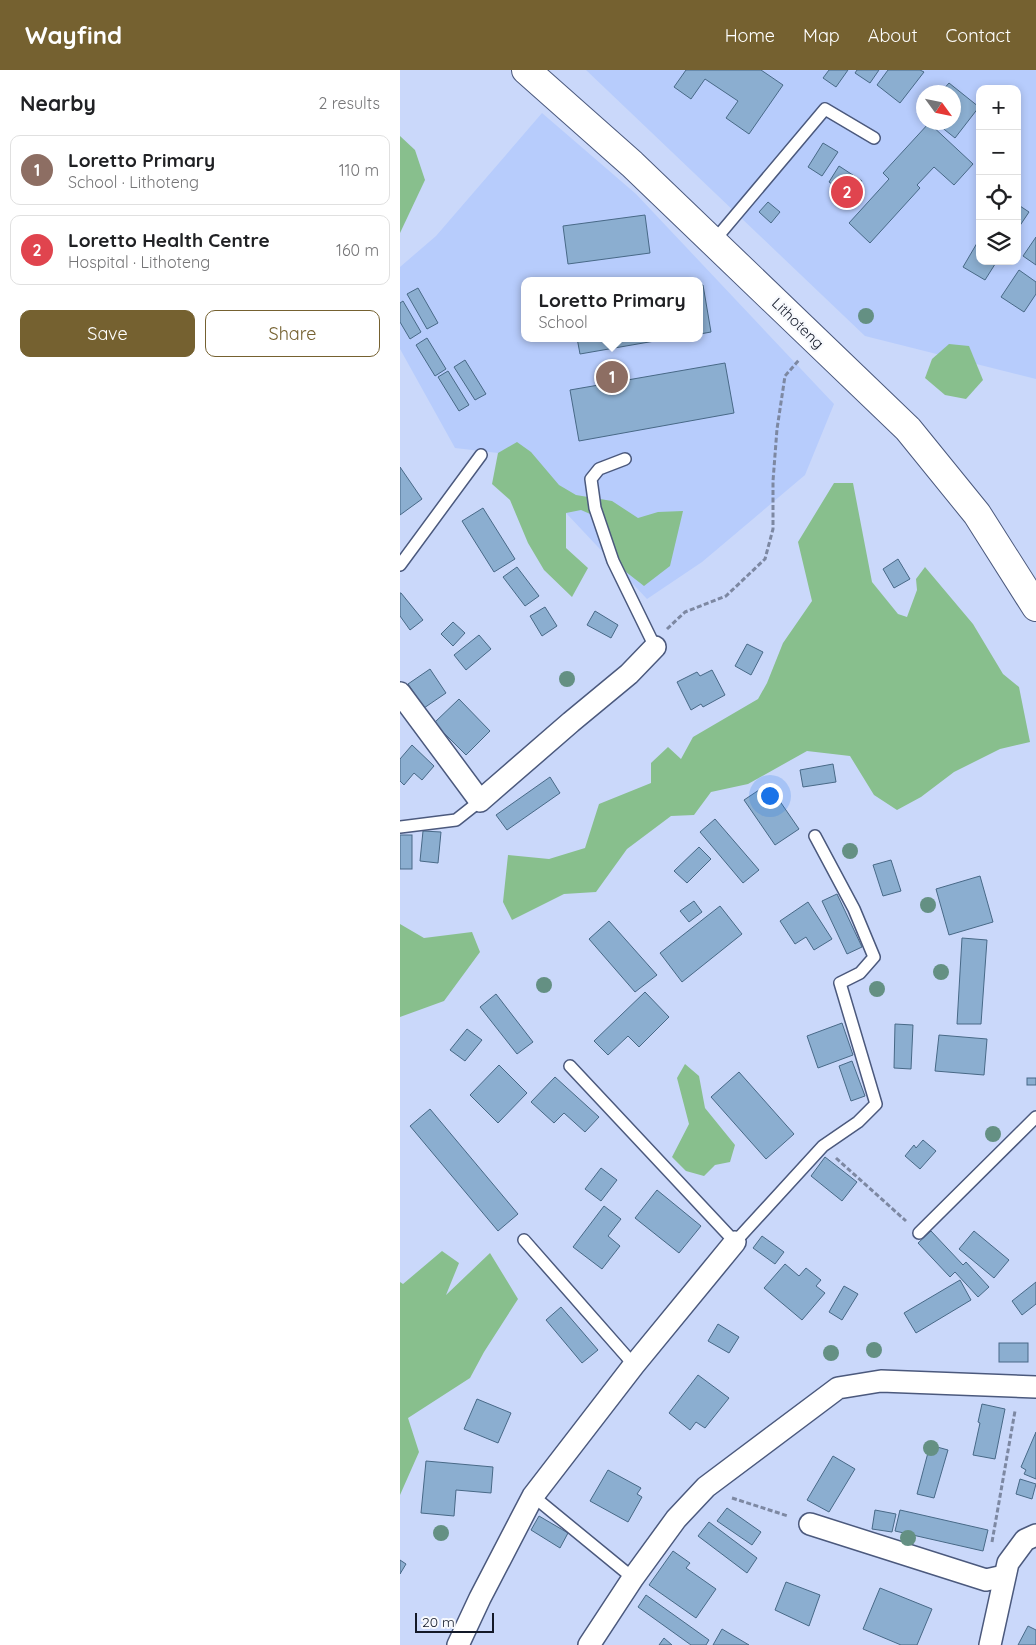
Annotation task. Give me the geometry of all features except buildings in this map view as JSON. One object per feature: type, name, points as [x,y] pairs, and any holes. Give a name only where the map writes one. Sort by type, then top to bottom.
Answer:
[{"type":"main road","name":"Lithoteng","points":[[526,70],[632,164],[908,429],[977,514],[1036,606]]},
{"type":"street","points":[[400,693],[480,801],[629,674],[655,647]]},
{"type":"street","points":[[458,1645],[533,1496],[634,1365],[735,1242]]},
{"type":"street","points":[[589,1645],[633,1578],[676,1519],[706,1487],[838,1388],[881,1381],[1028,1386]]},
{"type":"street","points":[[810,1524],[995,1578]]},
{"type":"street","points":[[990,1645],[995,1578],[1025,1540],[1036,1535]]},
{"type":"lane","points":[[713,242],[825,109],[874,138]]},
{"type":"lane","points":[[400,565],[481,455]]},
{"type":"lane","points":[[626,459],[599,469],[590,479],[595,508],[613,561],[655,647]]},
{"type":"lane","points":[[400,827],[456,820],[480,801]]},
{"type":"lane","points":[[570,1066],[735,1242],[823,1146],[858,1122],[876,1104],[840,983],[860,973],[874,957],[854,909],[815,836]]},
{"type":"lane","points":[[919,1233],[1036,1117]]},
{"type":"lane","points":[[524,1240],[634,1365]]},
{"type":"lane","points":[[533,1496],[633,1578]]},
{"type":"path","points":[[655,647],[668,627],[685,612],[726,596],[765,559],[773,529],[773,481],[785,376],[815,340]]},
{"type":"path","points":[[823,1146],[919,1233]]},
{"type":"path","points":[[995,1578],[1028,1386]]},
{"type":"path","points":[[706,1487],[810,1524]]},
{"type":"shaded area","points":[[586,70],[1036,70],[1036,379],[865,336]]},
{"type":"shaded area","points":[[542,113],[636,194],[834,404],[805,475],[702,562],[647,599],[566,513],[498,453],[455,448],[400,349],[400,267],[436,236]]},
{"type":"green space","points":[[400,136],[415,150],[425,180],[400,233]]},
{"type":"green space","points":[[949,344],[969,346],[983,380],[966,399],[945,395],[925,378],[932,359]]},
{"type":"green space","points":[[517,442],[531,452],[559,485],[576,495],[612,501],[638,518],[658,512],[683,511],[670,566],[644,586],[626,572],[612,548],[604,520],[581,510],[566,513],[566,548],[588,568],[572,597],[544,570],[528,543],[510,500],[492,484],[498,453]]},
{"type":"green space","points":[[834,483],[853,483],[872,582],[898,614],[907,617],[917,590],[916,579],[925,567],[973,624],[1003,674],[1019,687],[1030,742],[1000,749],[954,772],[921,797],[897,810],[874,795],[850,756],[807,751],[748,784],[711,792],[694,815],[671,816],[627,849],[596,892],[564,894],[512,920],[503,902],[508,855],[549,859],[585,848],[599,804],[651,783],[651,763],[668,747],[681,759],[693,737],[758,699],[767,683],[783,643],[812,601],[798,542]]},
{"type":"green space","points":[[400,924],[424,938],[472,932],[480,952],[444,1001],[400,1017]]},
{"type":"green space","points":[[685,1064],[699,1076],[705,1108],[735,1145],[730,1162],[715,1165],[704,1176],[686,1171],[672,1157],[689,1124],[677,1078]]},
{"type":"green space","points":[[442,1251],[459,1263],[446,1295],[490,1253],[518,1299],[484,1352],[470,1378],[408,1418],[419,1452],[400,1495],[400,1282],[403,1284]]},
{"type":"place","name":"Loretto Health Centre","points":[[847,192]]},
{"type":"place","name":"Loretto Primary","points":[[612,377]]}]
